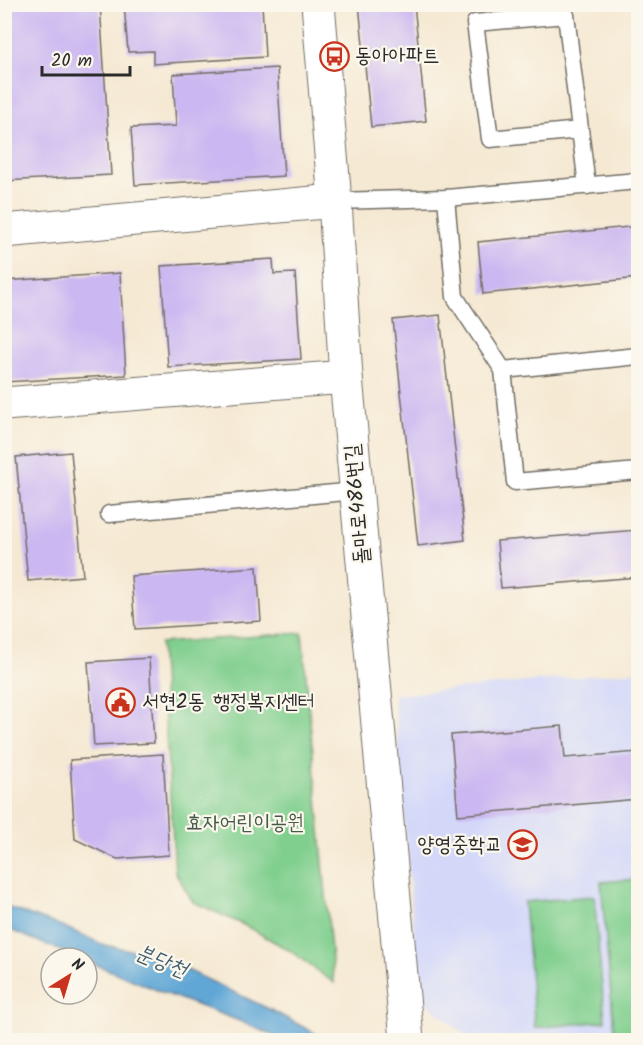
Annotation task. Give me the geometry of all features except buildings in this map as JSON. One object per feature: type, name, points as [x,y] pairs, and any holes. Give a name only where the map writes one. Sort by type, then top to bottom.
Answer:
[{"type":"street","name":"돌마로486번길","points":[[318,4],[335,201],[346,377],[407,1041]]},
{"type":"street","points":[[4,231],[335,201]]},
{"type":"street","points":[[4,404],[346,377]]},
{"type":"lane","points":[[580,130],[490,139],[475,23],[566,15],[587,186]]},
{"type":"lane","points":[[335,201],[446,198],[639,181]]},
{"type":"lane","points":[[446,198],[454,297],[503,370],[515,482],[639,471]]},
{"type":"lane","points":[[503,370],[639,356]]},
{"type":"lane","points":[[110,514],[356,491]]},
{"type":"shaded area","name":"양영중학교","points":[[638,671],[638,1040],[470,1040],[419,996],[394,695]]},
{"type":"green space","name":"효자어린이공원","points":[[302,633],[334,983],[289,950],[244,925],[193,902],[175,872],[160,643]]},
{"type":"green space","points":[[638,879],[638,1040],[615,1040],[601,882]]},
{"type":"green space","points":[[594,896],[605,1021],[535,1028],[524,902]]},
{"type":"water","name":"분당천","points":[[4,906],[62,926],[104,945],[136,951],[179,966],[328,1040],[283,1040],[99,966],[99,946],[49,946],[5,928]]},
{"type":"place","name":"동아아파트","points":[[334,56]]},
{"type":"place","name":"서현2동 행정복지센터","points":[[121,702]]},
{"type":"place","name":"양영중학교","points":[[523,845]]}]
